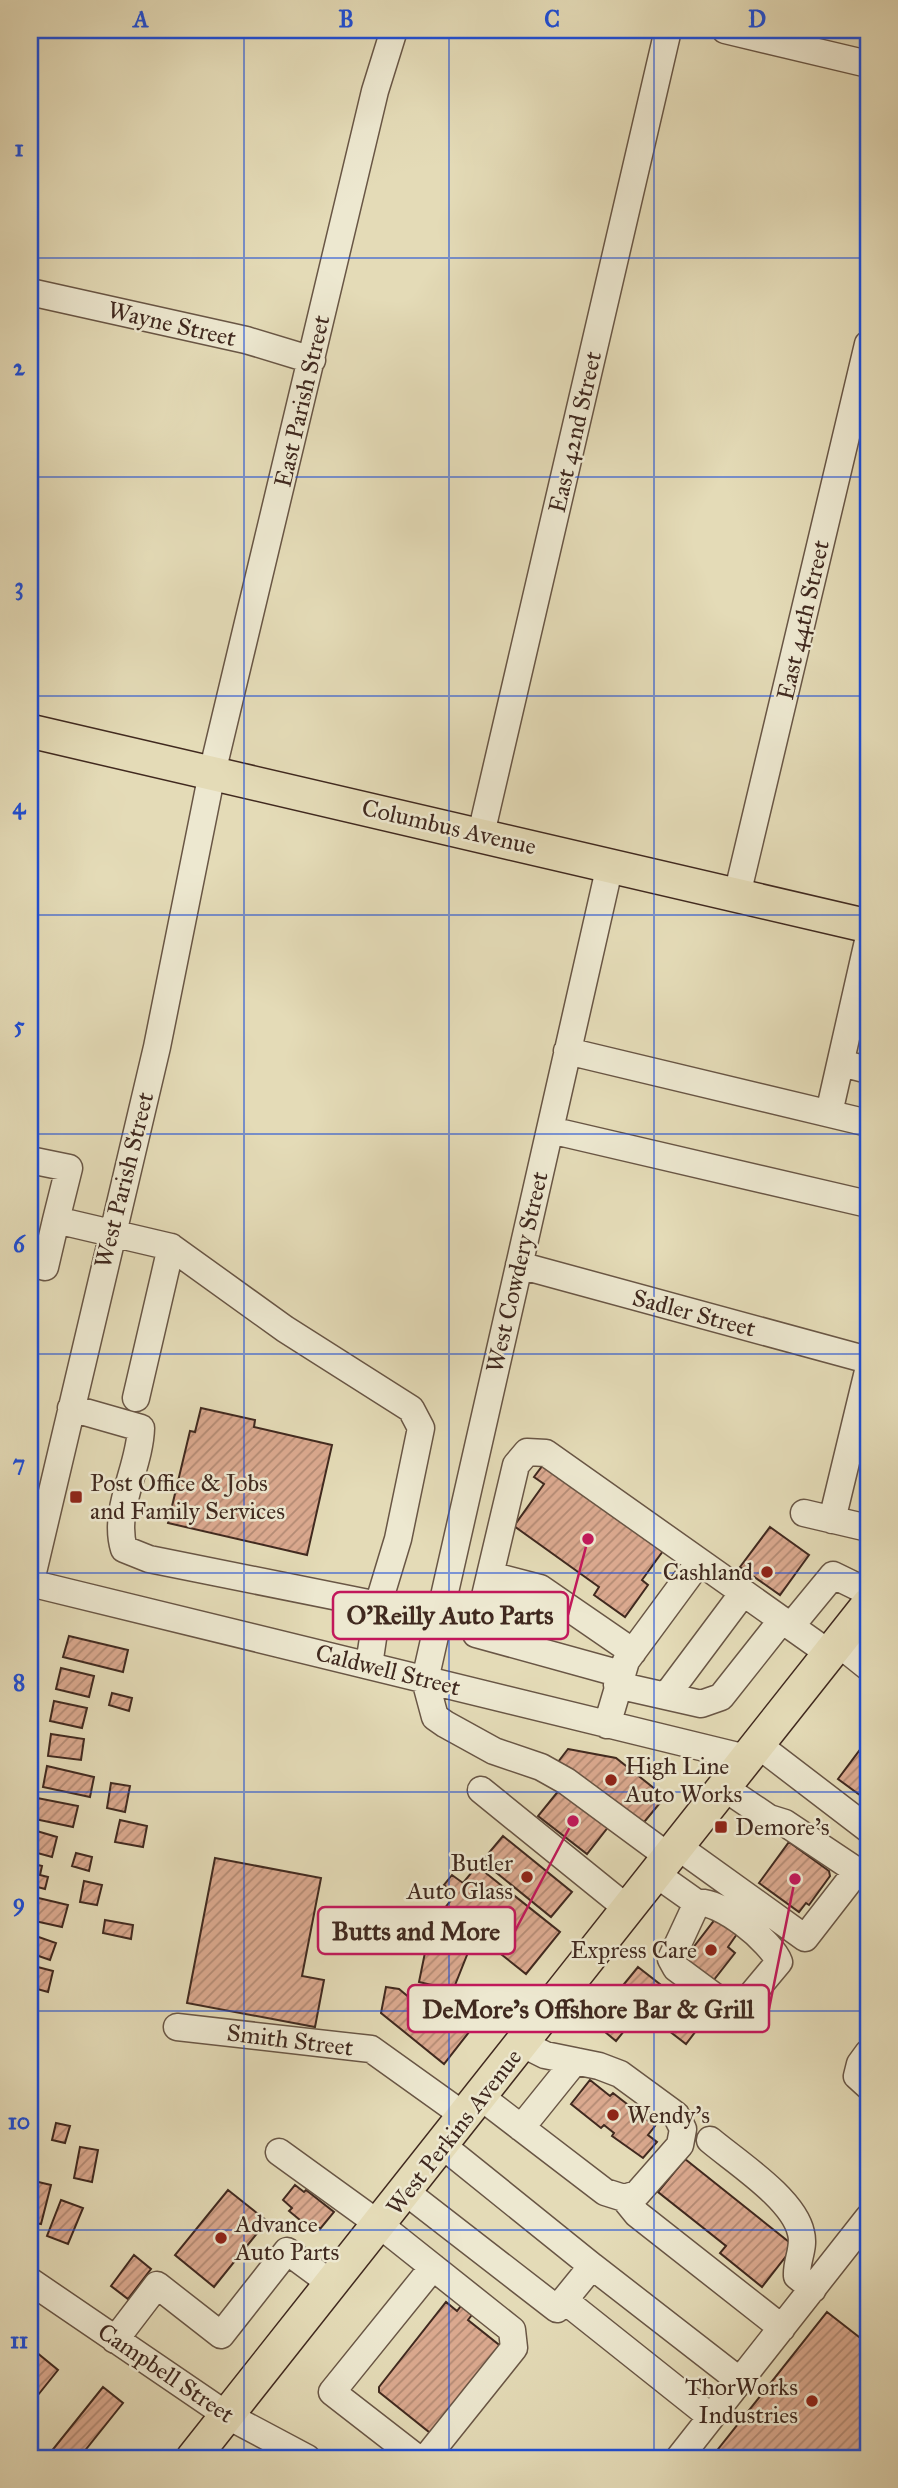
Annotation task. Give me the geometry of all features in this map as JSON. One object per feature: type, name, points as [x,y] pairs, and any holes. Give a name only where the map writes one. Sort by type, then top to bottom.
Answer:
[{"type":"main road","name":"Columbus Avenue","points":[[30,731],[868,926]]},
{"type":"main road","name":"West Perkins Avenue","points":[[193,2458],[474,2107],[868,1605]]},
{"type":"street","name":"East 42nd Street","points":[[481,834],[668,30]]},
{"type":"street","points":[[724,30],[820,41],[868,64]]},
{"type":"street","name":"East Parish Street","points":[[212,773],[389,32]]},
{"type":"street","name":"Wayne Street","points":[[30,292],[246,340],[312,360]]},
{"type":"street","name":"East 44th Street","points":[[737,895],[868,345]]},
{"type":"street","name":"West Parish Street","points":[[30,1584],[157,1047],[212,773]]},
{"type":"street","name":"West Cowdery Street","points":[[425,1680],[610,865]]},
{"type":"street","points":[[829,1113],[868,941]]},
{"type":"street","points":[[567,1051],[868,1123]]},
{"type":"street","points":[[841,1063],[868,1070]]},
{"type":"street","points":[[550,1130],[868,1204]]},
{"type":"street","points":[[30,1160],[69,1168],[45,1267],[30,1263]]},
{"type":"street","points":[[56,1220],[171,1247],[285,1329],[411,1409],[421,1427],[398,1539],[378,1605],[369,1665]]},
{"type":"street","points":[[136,1398],[171,1247]]},
{"type":"street","name":"Sadler Street","points":[[519,1265],[868,1360]]},
{"type":"street","points":[[832,1520],[858,1454],[868,1371]]},
{"type":"street","points":[[71,1408],[141,1428],[141,1445],[128,1488],[120,1536],[124,1549],[149,1559],[378,1605]]},
{"type":"street","points":[[624,1670],[476,1634],[516,1465],[527,1452],[534,1450],[546,1453],[786,1623],[868,1667]]},
{"type":"street","points":[[804,1513],[868,1528]]},
{"type":"street","points":[[607,1725],[624,1670],[699,1562]]},
{"type":"street","points":[[490,1575],[540,1588],[624,1670],[666,1696],[701,1704],[721,1697],[786,1623],[833,1575],[868,1592]]},
{"type":"street","name":"Caldwell Street","points":[[30,1584],[607,1725],[752,1751]]},
{"type":"street","points":[[666,1696],[743,1593]]},
{"type":"street","points":[[425,1680],[435,1717],[445,1724],[494,1751],[541,1767],[566,1781],[668,1859],[805,1938],[857,1871],[785,1823],[769,1818],[723,1787]]},
{"type":"street","points":[[752,1751],[868,1829]]},
{"type":"street","points":[[481,1790],[628,1909]]},
{"type":"street","points":[[668,1859],[697,1903]]},
{"type":"street","name":"Smith Street","points":[[177,2027],[371,2049],[474,2107],[521,2128],[605,2192],[624,2198]]},
{"type":"street","points":[[523,2044],[545,2055],[620,2074],[677,2115],[683,2129],[680,2145],[638,2194],[624,2198],[636,2214],[782,2328]]},
{"type":"street","points":[[868,2053],[857,2076],[868,2086]]},
{"type":"street","points":[[521,2128],[575,2061]]},
{"type":"street","points":[[710,2140],[783,2201],[794,2216],[801,2232],[802,2248],[797,2276],[813,2289]]},
{"type":"street","points":[[443,2146],[740,2381]]},
{"type":"street","points":[[279,2152],[380,2225],[512,2330],[514,2348],[426,2458]]},
{"type":"street","points":[[406,2192],[557,2309],[592,2266]]},
{"type":"street","points":[[679,2458],[868,2218]]},
{"type":"street","points":[[115,2340],[157,2285],[221,2335],[287,2251],[332,2286]]},
{"type":"street","points":[[417,2458],[332,2392],[433,2267]]},
{"type":"street","name":"Campbell Street","points":[[30,2281],[228,2416],[307,2458]]},
{"type":"street","points":[[564,2300],[711,2417]]},
{"type":"building","points":[[201,1408],[255,1420],[254,1427],[332,1445],[307,1555],[168,1523],[190,1431],[195,1432]]},
{"type":"building","points":[[543,1465],[663,1551],[642,1580],[648,1585],[625,1617],[594,1595],[599,1587],[514,1526],[544,1484],[534,1477]]},
{"type":"building","points":[[770,1527],[809,1555],[780,1595],[740,1567]]},
{"type":"building","points":[[69,1636],[128,1650],[123,1672],[63,1657]]},
{"type":"building","points":[[61,1668],[94,1676],[89,1697],[56,1689]]},
{"type":"building","points":[[112,1693],[132,1698],[129,1711],[109,1705]]},
{"type":"building","points":[[54,1701],[87,1708],[82,1728],[50,1721]]},
{"type":"building","points":[[51,1734],[84,1739],[81,1760],[48,1756]]},
{"type":"building","name":"High Line Auto Works","points":[[568,1749],[616,1758],[665,1797],[640,1827],[558,1762]]},
{"type":"building","points":[[859,1751],[868,1758],[868,1801],[838,1779]]},
{"type":"building","points":[[47,1766],[94,1777],[90,1797],[43,1787]]},
{"type":"building","points":[[111,1783],[130,1786],[125,1812],[107,1808]]},
{"type":"building","points":[[560,1789],[609,1826],[587,1854],[538,1816]]},
{"type":"building","points":[[32,1797],[78,1806],[73,1827],[30,1818]]},
{"type":"building","points":[[120,1820],[147,1826],[143,1847],[115,1842]]},
{"type":"building","points":[[30,1829],[57,1837],[52,1857],[30,1851]]},
{"type":"building","name":"Butler Auto Glass","points":[[503,1836],[572,1892],[551,1917],[482,1861]]},
{"type":"building","points":[[789,1842],[829,1871],[830,1876],[809,1905],[806,1903],[799,1912],[759,1883]]},
{"type":"building","points":[[76,1853],[92,1857],[89,1871],[72,1866]]},
{"type":"building","points":[[215,1858],[321,1878],[302,1976],[324,1980],[315,2027],[187,2003]]},
{"type":"building","points":[[30,1863],[42,1866],[40,1875],[48,1877],[45,1889],[30,1885]]},
{"type":"building","points":[[477,1866],[560,1932],[526,1974],[444,1909],[455,1895],[444,1885],[452,1875],[463,1883]]},
{"type":"building","points":[[84,1881],[102,1885],[97,1905],[80,1902]]},
{"type":"building","points":[[30,1896],[68,1905],[62,1927],[30,1920]]},
{"type":"building","name":"Express Care","points":[[716,1918],[737,1934],[728,1947],[735,1953],[713,1981],[679,1966]]},
{"type":"building","points":[[105,1920],[133,1925],[131,1939],[103,1933]]},
{"type":"building","points":[[431,1923],[471,1945],[453,1990],[419,1982]]},
{"type":"building","points":[[30,1934],[56,1943],[50,1960],[30,1953]]},
{"type":"building","points":[[30,1965],[53,1971],[48,1992],[30,1987]]},
{"type":"building","points":[[638,1967],[661,1985],[616,2041],[593,2022]]},
{"type":"building","points":[[386,1987],[399,1989],[429,2014],[441,2000],[473,2027],[444,2064],[381,2013]]},
{"type":"building","points":[[673,2007],[699,2027],[686,2044],[660,2024]]},
{"type":"building","name":"Wendy's","points":[[590,2080],[610,2096],[613,2093],[655,2126],[648,2135],[657,2142],[643,2158],[612,2136],[614,2133],[604,2125],[601,2128],[571,2104]]},
{"type":"building","points":[[56,2123],[70,2126],[65,2143],[52,2140]]},
{"type":"building","points":[[80,2147],[98,2150],[92,2182],[74,2178]]},
{"type":"building","points":[[685,2159],[794,2246],[762,2287],[720,2253],[726,2246],[658,2192]]},
{"type":"building","points":[[30,2180],[51,2185],[41,2224],[30,2222]]},
{"type":"building","points":[[295,2185],[304,2192],[306,2190],[334,2212],[320,2229],[315,2224],[311,2229],[289,2211],[292,2208],[283,2200]]},
{"type":"building","name":"Advance Auto Parts","points":[[228,2190],[267,2221],[214,2287],[175,2255]]},
{"type":"building","points":[[61,2200],[83,2208],[68,2244],[47,2236]]},
{"type":"building","points":[[134,2255],[151,2269],[128,2299],[111,2286]]},
{"type":"building","points":[[467,2298],[478,2307],[468,2320],[503,2348],[434,2436],[379,2392],[379,2387],[446,2302],[457,2311]]},
{"type":"building","name":"ThorWorks Industries","points":[[827,2312],[868,2344],[868,2458],[711,2458]]},
{"type":"building","points":[[30,2347],[58,2370],[30,2405]]},
{"type":"building","points":[[103,2387],[123,2403],[79,2458],[46,2458]]},
{"type":"place","name":"Post Office & Jobs and Family Services","points":[[76,1497]]},
{"type":"place","name":"O'Reilly Auto Parts","points":[[588,1539]]},
{"type":"place","name":"Cashland","points":[[767,1572]]},
{"type":"place","name":"High Line Auto Works","points":[[611,1780]]},
{"type":"place","name":"Butts and More","points":[[573,1821]]},
{"type":"place","name":"Demore's","points":[[721,1827]]},
{"type":"place","name":"Butler Auto Glass","points":[[527,1877]]},
{"type":"place","name":"DeMore's Offshore Bar & Grill","points":[[795,1879]]},
{"type":"place","name":"Express Care","points":[[711,1950]]},
{"type":"place","name":"Wendy's","points":[[613,2115]]},
{"type":"place","name":"Advance Auto Parts","points":[[221,2238]]},
{"type":"place","name":"ThorWorks Industries","points":[[812,2401]]}]
